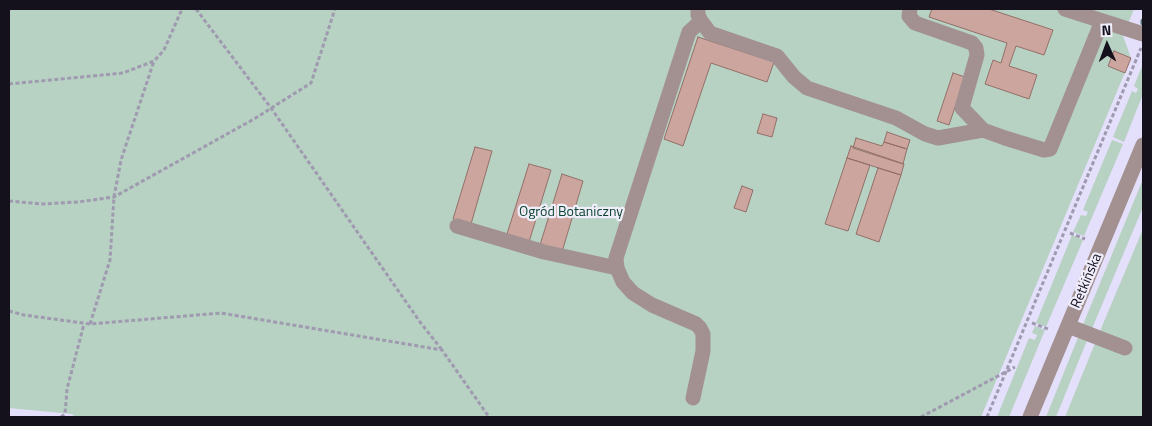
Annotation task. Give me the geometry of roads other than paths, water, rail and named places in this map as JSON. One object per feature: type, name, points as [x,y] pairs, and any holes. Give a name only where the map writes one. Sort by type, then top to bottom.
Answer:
[{"type":"street","points":[[910,9],[909,16],[915,23],[972,43],[976,48],[977,55],[962,108],[983,130],[1038,149],[1050,149],[1102,21]]},
{"type":"street","points":[[1065,9],[1143,34]]},
{"type":"street","points":[[693,398],[703,351],[700,328],[696,324],[652,305],[632,293],[617,268],[617,253],[689,32],[700,15],[710,33],[777,56],[794,77],[807,88],[896,118],[925,134],[938,138],[983,130]]},
{"type":"street","name":"Retkińska","points":[[1030,417],[1143,145]]},
{"type":"street","points":[[458,226],[544,252],[617,268]]},
{"type":"street","points":[[1068,326],[1125,348]]},
{"type":"park label","name":"Ogród Botaniczny","points":[[571,213]]}]
